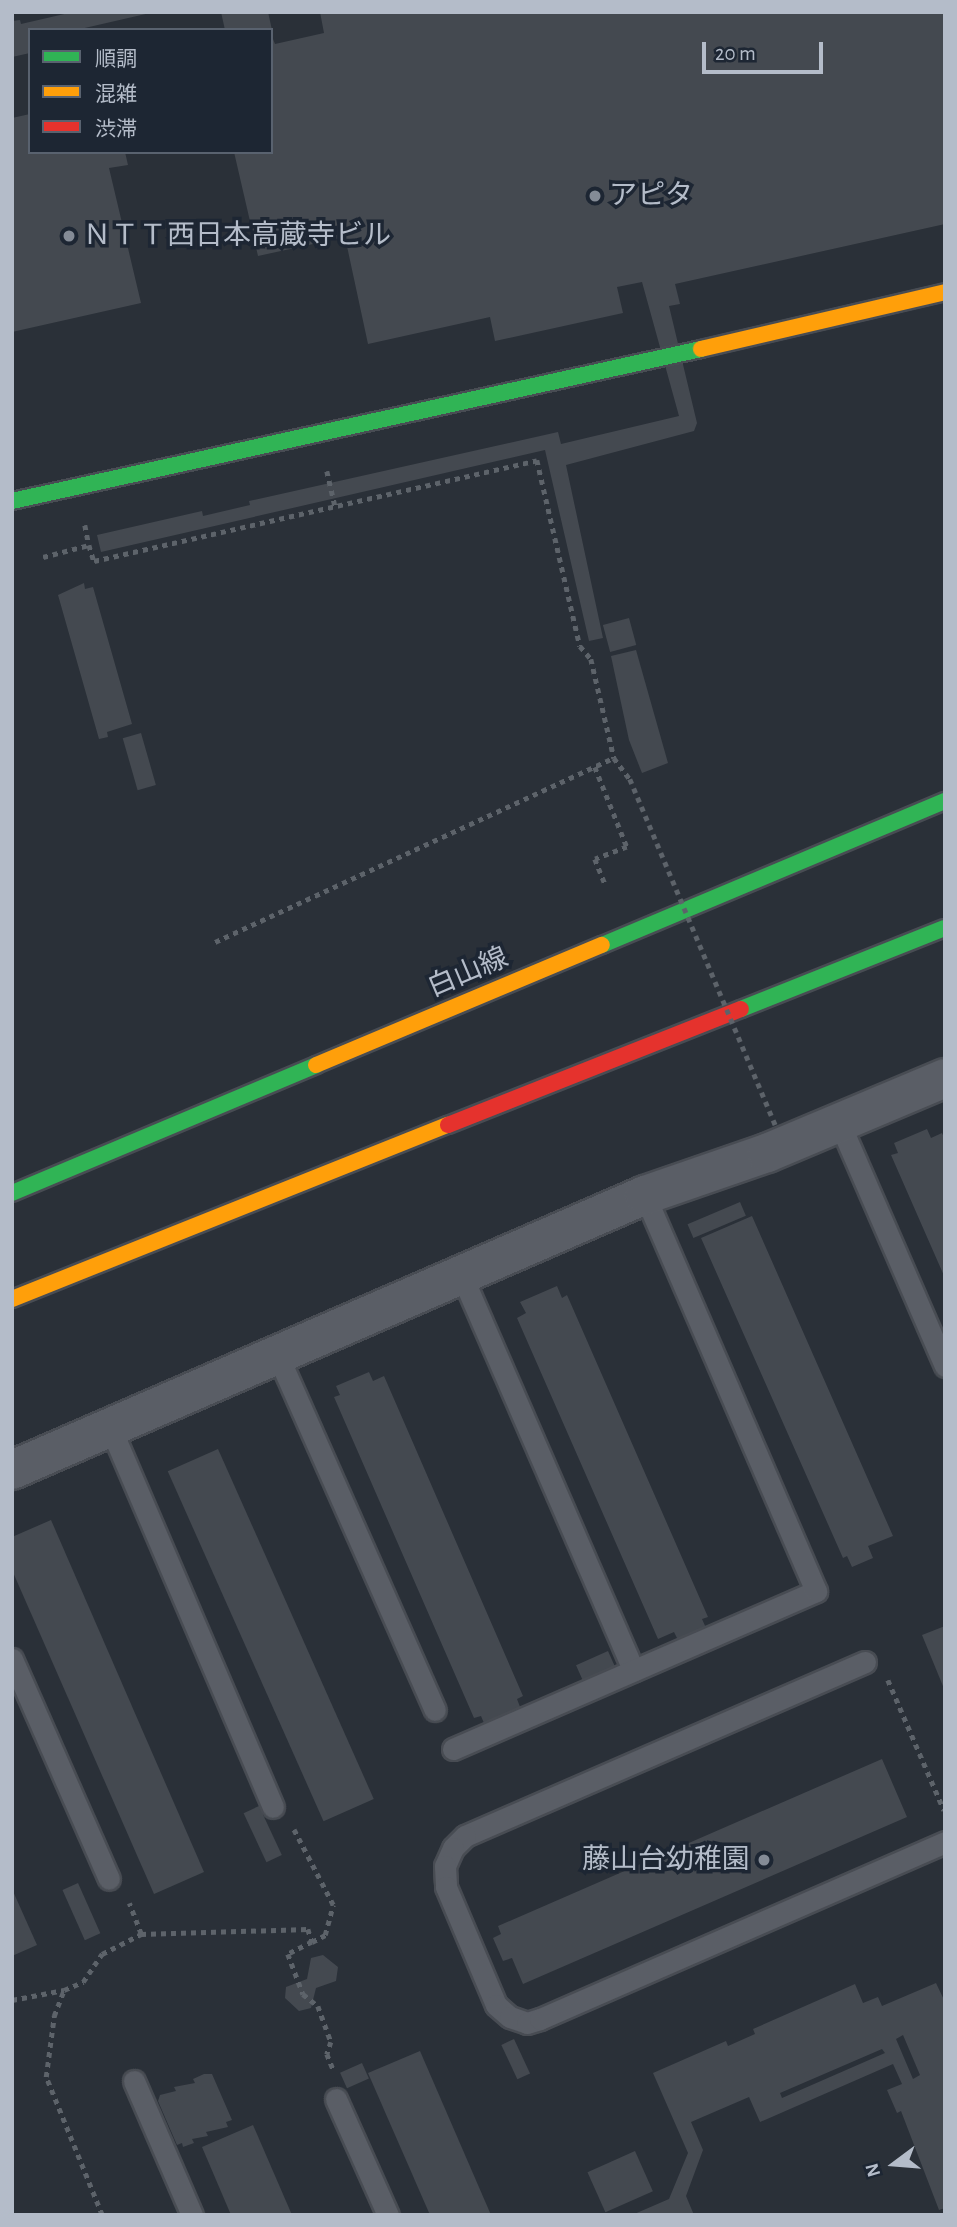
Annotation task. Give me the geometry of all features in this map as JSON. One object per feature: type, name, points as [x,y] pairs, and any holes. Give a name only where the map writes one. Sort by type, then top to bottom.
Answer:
[{"type":"street","points":[[12,501],[859,315],[945,292]]},
{"type":"street","name":"白山線","points":[[12,1194],[945,801]]},
{"type":"street","points":[[12,1299],[945,928]]},
{"type":"street","points":[[12,1470],[111,1429],[256,1360],[278,1356],[645,1195],[767,1153],[945,1078]]},
{"type":"lane","points":[[839,1122],[945,1366]]},
{"type":"lane","points":[[453,1749],[816,1591],[645,1195]]},
{"type":"lane","points":[[462,1276],[633,1670]]},
{"type":"lane","points":[[278,1356],[436,1710]]},
{"type":"lane","points":[[111,1429],[273,1807]]},
{"type":"lane","points":[[12,1659],[109,1879]]},
{"type":"lane","points":[[865,1662],[465,1836],[453,1848],[445,1866],[446,1887],[496,2005],[510,2017],[527,2023],[540,2019],[945,1842]]},
{"type":"lane","points":[[134,2081],[192,2215]]},
{"type":"lane","points":[[336,2099],[388,2215]]},
{"type":"path","points":[[84,525],[94,561],[537,460],[580,646],[590,659],[614,758],[630,779],[777,1129]]},
{"type":"path","points":[[327,471],[335,507]]},
{"type":"path","points":[[43,557],[89,545]]},
{"type":"path","points":[[215,942],[614,758]]},
{"type":"path","points":[[595,767],[627,847],[595,859],[605,884]]},
{"type":"path","points":[[865,1662],[876,1659],[885,1672],[945,1811]]},
{"type":"path","points":[[273,1807],[284,1804],[303,1853],[333,1905],[325,1935],[288,1954],[303,1994],[318,2006],[331,2042],[327,2054],[341,2088],[336,2099]]},
{"type":"path","points":[[109,1879],[122,1884],[141,1934]]},
{"type":"path","points":[[12,2000],[64,1990],[83,1982],[102,1954],[141,1934],[308,1929],[312,1942]]},
{"type":"path","points":[[64,1990],[54,2015],[46,2077],[102,2215]]},
{"type":"building","points":[[73,12],[150,12],[85,28],[28,28],[28,53],[12,57],[12,21],[20,20],[21,24]]},
{"type":"building","points":[[221,12],[268,12],[272,28],[225,28]]},
{"type":"building","name":"アピタ","points":[[320,12],[945,12],[945,224],[675,284],[680,304],[669,306],[697,423],[694,431],[566,465],[603,638],[589,641],[545,450],[101,552],[97,535],[202,511],[203,516],[250,505],[249,501],[558,432],[561,444],[679,416],[642,282],[617,287],[623,313],[495,341],[490,317],[368,344],[345,237],[258,256],[234,154],[273,154],[273,39],[275,44],[324,33]]},
{"type":"building","name":"ＮＴＴ西日本高蔵寺ビル","points":[[28,114],[28,154],[125,154],[128,165],[109,168],[141,303],[12,332],[12,118]]},
{"type":"building","points":[[84,583],[85,589],[93,587],[132,724],[107,732],[108,737],[99,739],[58,595]]},
{"type":"building","points":[[629,618],[636,645],[610,652],[603,625]]},
{"type":"building","points":[[636,650],[668,763],[642,773],[629,740],[611,656]]},
{"type":"building","points":[[141,733],[156,785],[138,790],[123,738]]},
{"type":"building","points":[[927,1129],[931,1138],[942,1133],[945,1140],[945,1278],[891,1155],[898,1153],[894,1143]]},
{"type":"building","points":[[740,1202],[746,1216],[693,1238],[688,1224]]},
{"type":"building","points":[[752,1216],[893,1536],[868,1546],[873,1558],[852,1567],[847,1556],[843,1558],[701,1238]]},
{"type":"building","points":[[557,1286],[562,1298],[567,1295],[708,1617],[702,1619],[706,1628],[678,1640],[674,1632],[658,1639],[517,1318],[526,1313],[520,1302]]},
{"type":"building","points":[[369,1372],[373,1381],[384,1376],[523,1696],[517,1699],[522,1712],[486,1728],[481,1716],[474,1718],[334,1397],[340,1395],[336,1386]]},
{"type":"building","points":[[218,1449],[374,1799],[324,1821],[168,1471]]},
{"type":"building","points":[[51,1520],[204,1872],[154,1894],[12,1570],[12,1537]]},
{"type":"building","points":[[945,1626],[945,1691],[922,1635]]},
{"type":"building","points":[[608,1651],[616,1669],[584,1684],[576,1665]]},
{"type":"building","points":[[882,1759],[907,1817],[523,1984],[512,1958],[503,1961],[493,1938],[501,1934],[498,1926]]},
{"type":"building","points":[[259,1806],[282,1855],[266,1862],[244,1813]]},
{"type":"building","points":[[78,1883],[100,1933],[85,1940],[62,1890]]},
{"type":"building","points":[[12,1889],[37,1945],[12,1956]]},
{"type":"building","points":[[323,1955],[338,1967],[336,1981],[316,1988],[311,2008],[299,2011],[285,1998],[286,1987],[307,1979],[311,1958]]},
{"type":"building","points":[[936,1983],[945,2002],[945,2208],[939,2210],[901,2111],[897,2113],[887,2090],[902,2084],[893,2064],[760,2122],[749,2097],[691,2122],[703,2150],[686,2196],[694,2215],[632,2215],[669,2199],[688,2153],[653,2073],[726,2041],[728,2046],[755,2034],[753,2029],[855,1984],[863,2003],[878,1997],[882,2006]],"holes":[[[903,2035],[920,2075],[913,2079],[896,2039]],[[882,2049],[885,2053],[782,2098],[780,2093]]]},
{"type":"building","points":[[514,2039],[530,2073],[517,2079],[501,2045]]},
{"type":"building","points":[[420,2051],[491,2215],[430,2215],[368,2073]]},
{"type":"building","points":[[362,2063],[369,2079],[347,2088],[340,2073]]},
{"type":"building","points":[[212,2074],[232,2120],[226,2122],[228,2127],[206,2132],[208,2136],[192,2139],[194,2143],[183,2147],[182,2143],[177,2145],[158,2101],[160,2095],[176,2091],[174,2087],[195,2083],[193,2079]]},
{"type":"building","points":[[253,2125],[292,2215],[231,2215],[202,2147]]},
{"type":"building","points":[[635,2151],[653,2191],[605,2212],[587,2172]]},
{"type":"traffic: fast","points":[[12,501],[701,349]]},
{"type":"traffic: fast","points":[[602,945],[945,801]]},
{"type":"traffic: fast","points":[[741,1009],[945,928]]},
{"type":"traffic: fast","points":[[12,1193],[316,1065]]},
{"type":"traffic: slow","points":[[701,349],[945,292]]},
{"type":"traffic: slow","points":[[316,1065],[602,945]]},
{"type":"traffic: slow","points":[[12,1299],[448,1125]]},
{"type":"traffic: jam","points":[[448,1125],[741,1009]]},
{"type":"place","name":"アピタ","points":[[595,196]]},
{"type":"place","name":"ＮＴＴ西日本高蔵寺ビル","points":[[69,236]]},
{"type":"place","name":"藤山台幼稚園","points":[[764,1860]]}]
